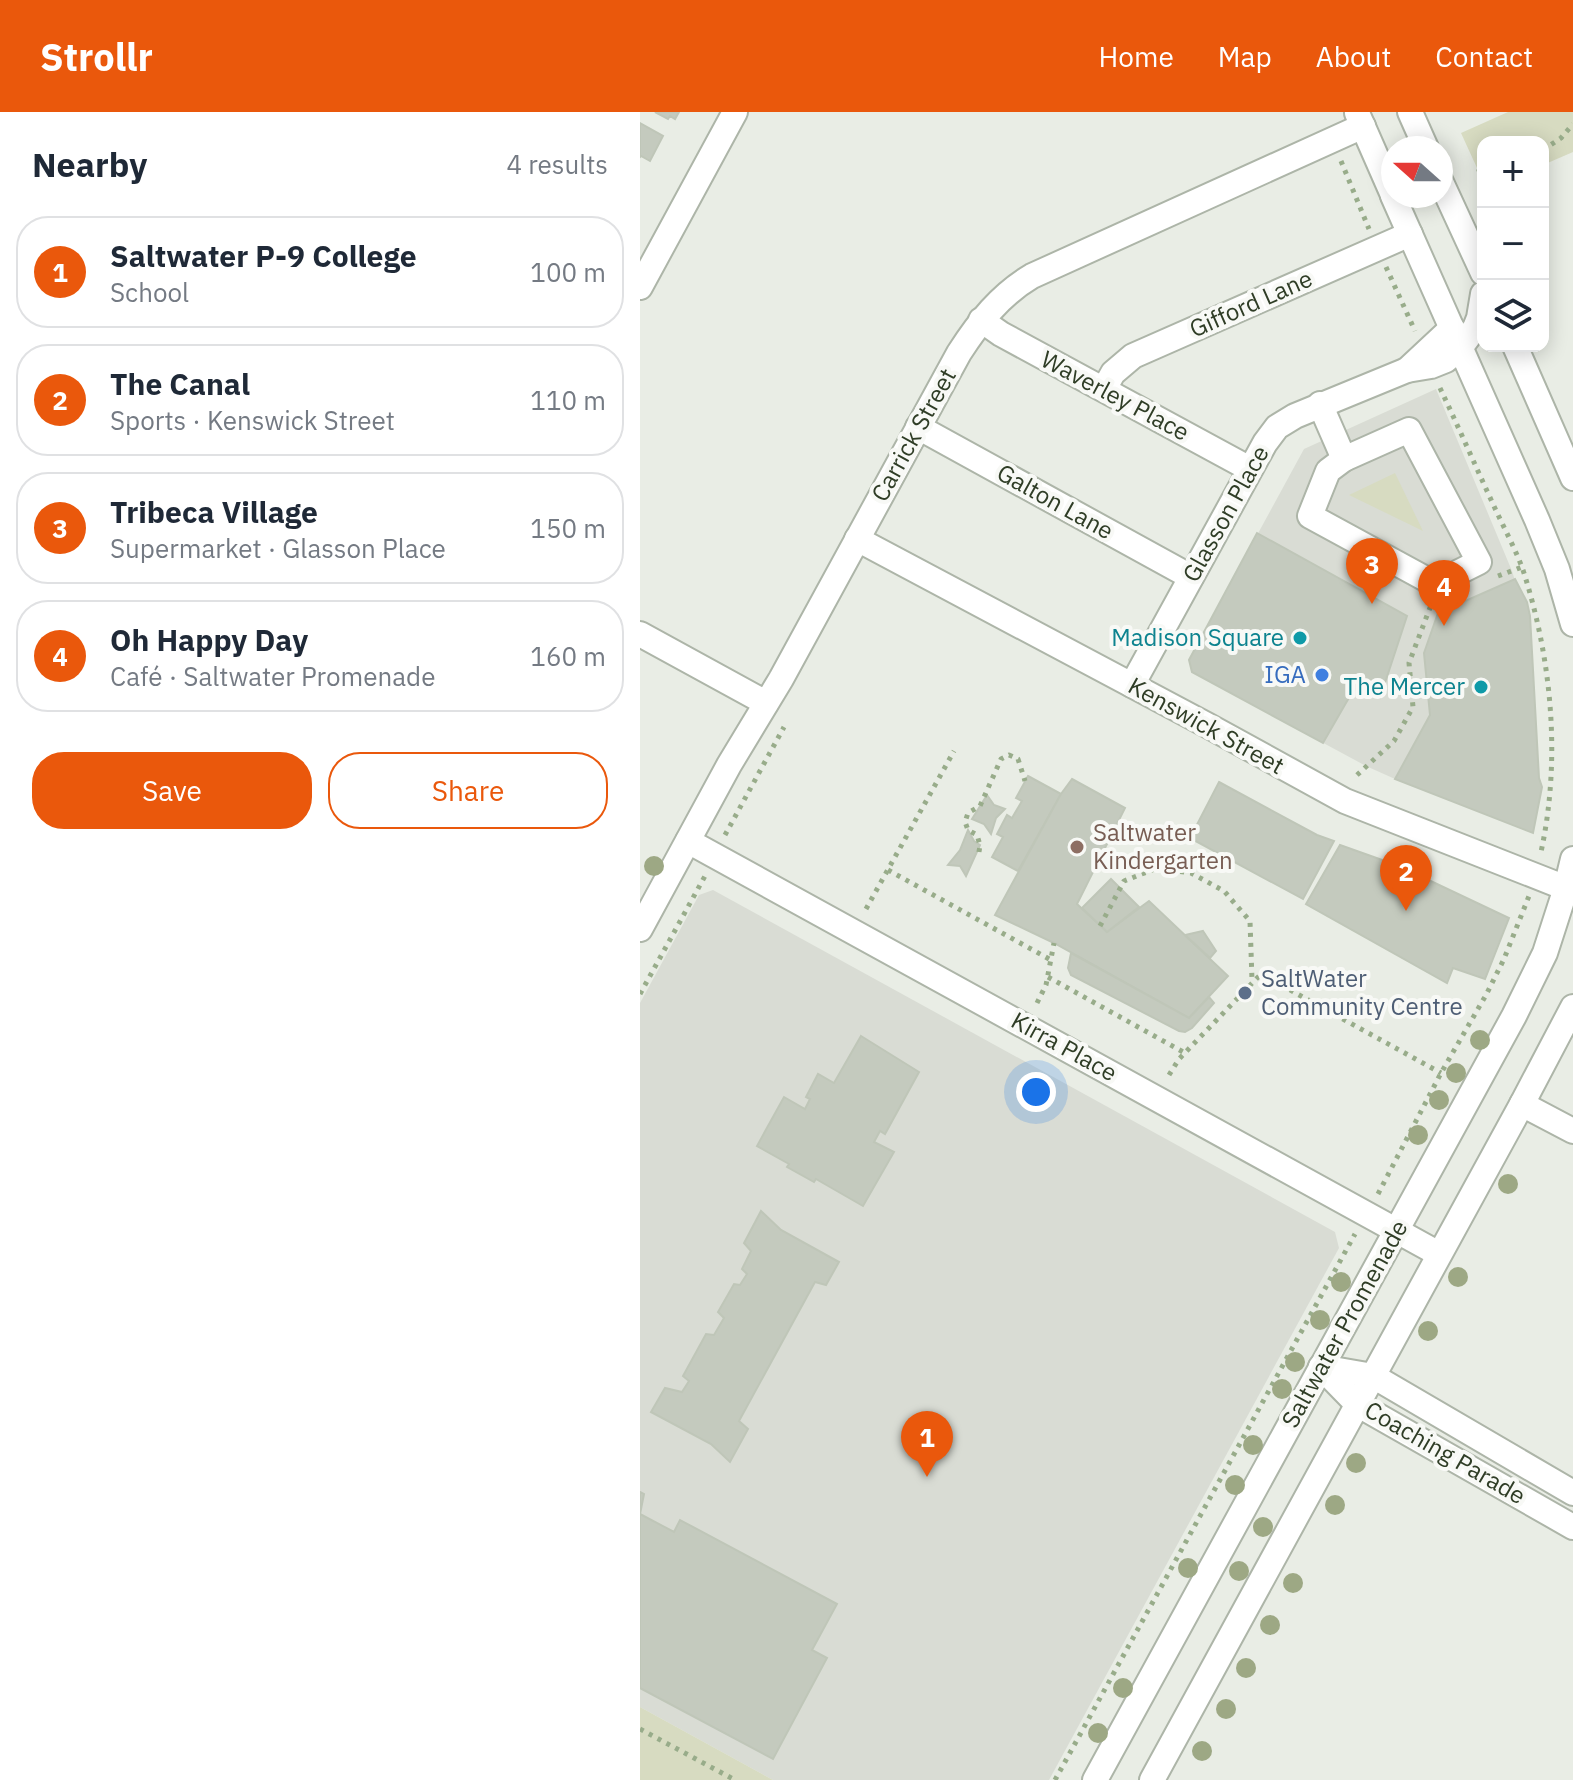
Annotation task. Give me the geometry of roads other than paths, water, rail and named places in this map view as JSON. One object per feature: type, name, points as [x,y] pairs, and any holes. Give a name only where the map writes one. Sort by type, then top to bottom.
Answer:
[{"type":"street","points":[[640,287],[735,112]]},
{"type":"street","points":[[1410,112],[1421,136]]},
{"type":"street","points":[[1360,119],[1381,168]]},
{"type":"street","name":"Carrick Street","points":[[640,929],[959,353],[981,320],[1016,285],[1032,276],[1332,140],[1360,119]]},
{"type":"street","points":[[1398,208],[1531,507],[1565,566],[1573,624]]},
{"type":"street","points":[[1453,208],[1477,260]]},
{"type":"street","name":"Gifford Lane","points":[[1104,389],[1113,373],[1133,356],[1410,234]]},
{"type":"street","name":"Waverley Place","points":[[981,320],[1001,334],[1250,469]]},
{"type":"street","name":"Glasson Place","points":[[1132,685],[1250,469],[1277,427],[1320,404],[1421,363],[1446,360],[1456,338],[1475,328],[1477,323]]},
{"type":"street","points":[[1518,352],[1573,478]]},
{"type":"street","points":[[1320,404],[1344,459]]},
{"type":"street","name":"Galton Lane","points":[[918,427],[1191,577]]},
{"type":"street","points":[[1409,430],[1479,562],[1435,584],[1310,516],[1328,471],[1344,459],[1409,430]]},
{"type":"street","name":"Kenswick Street","points":[[857,539],[1345,801],[1566,888]]},
{"type":"street","points":[[640,634],[766,703]]},
{"type":"street","name":"Kirra Place","points":[[688,841],[1439,1254]]},
{"type":"street","name":"Saltwater Promenade","points":[[1095,1780],[1519,1005],[1545,953],[1573,859]]},
{"type":"street","name":"Saltwater Promenade","points":[[1152,1780],[1573,1007]]},
{"type":"street","points":[[1522,1104],[1573,1131]]},
{"type":"street","name":"Coaching Parade","points":[[1321,1367],[1373,1376],[1573,1493]]},
{"type":"street","name":"Coaching Parade","points":[[1321,1367],[1357,1404],[1573,1527]]},
{"type":"place","name":"Tribeca Village","points":[[1372,604]]},
{"type":"place","name":"Oh Happy Day","points":[[1444,626]]},
{"type":"place","name":"Madison Square","points":[[1300,638]]},
{"type":"place","name":"IGA","points":[[1322,675]]},
{"type":"place","name":"The Mercer","points":[[1481,687]]},
{"type":"place","name":"Saltwater Kindergarten","points":[[1077,847]]},
{"type":"place","name":"The Canal","points":[[1406,911]]},
{"type":"place","name":"SaltWater Community Centre","points":[[1245,993]]},
{"type":"place","name":"Saltwater P-9 College","points":[[927,1477]]}]
